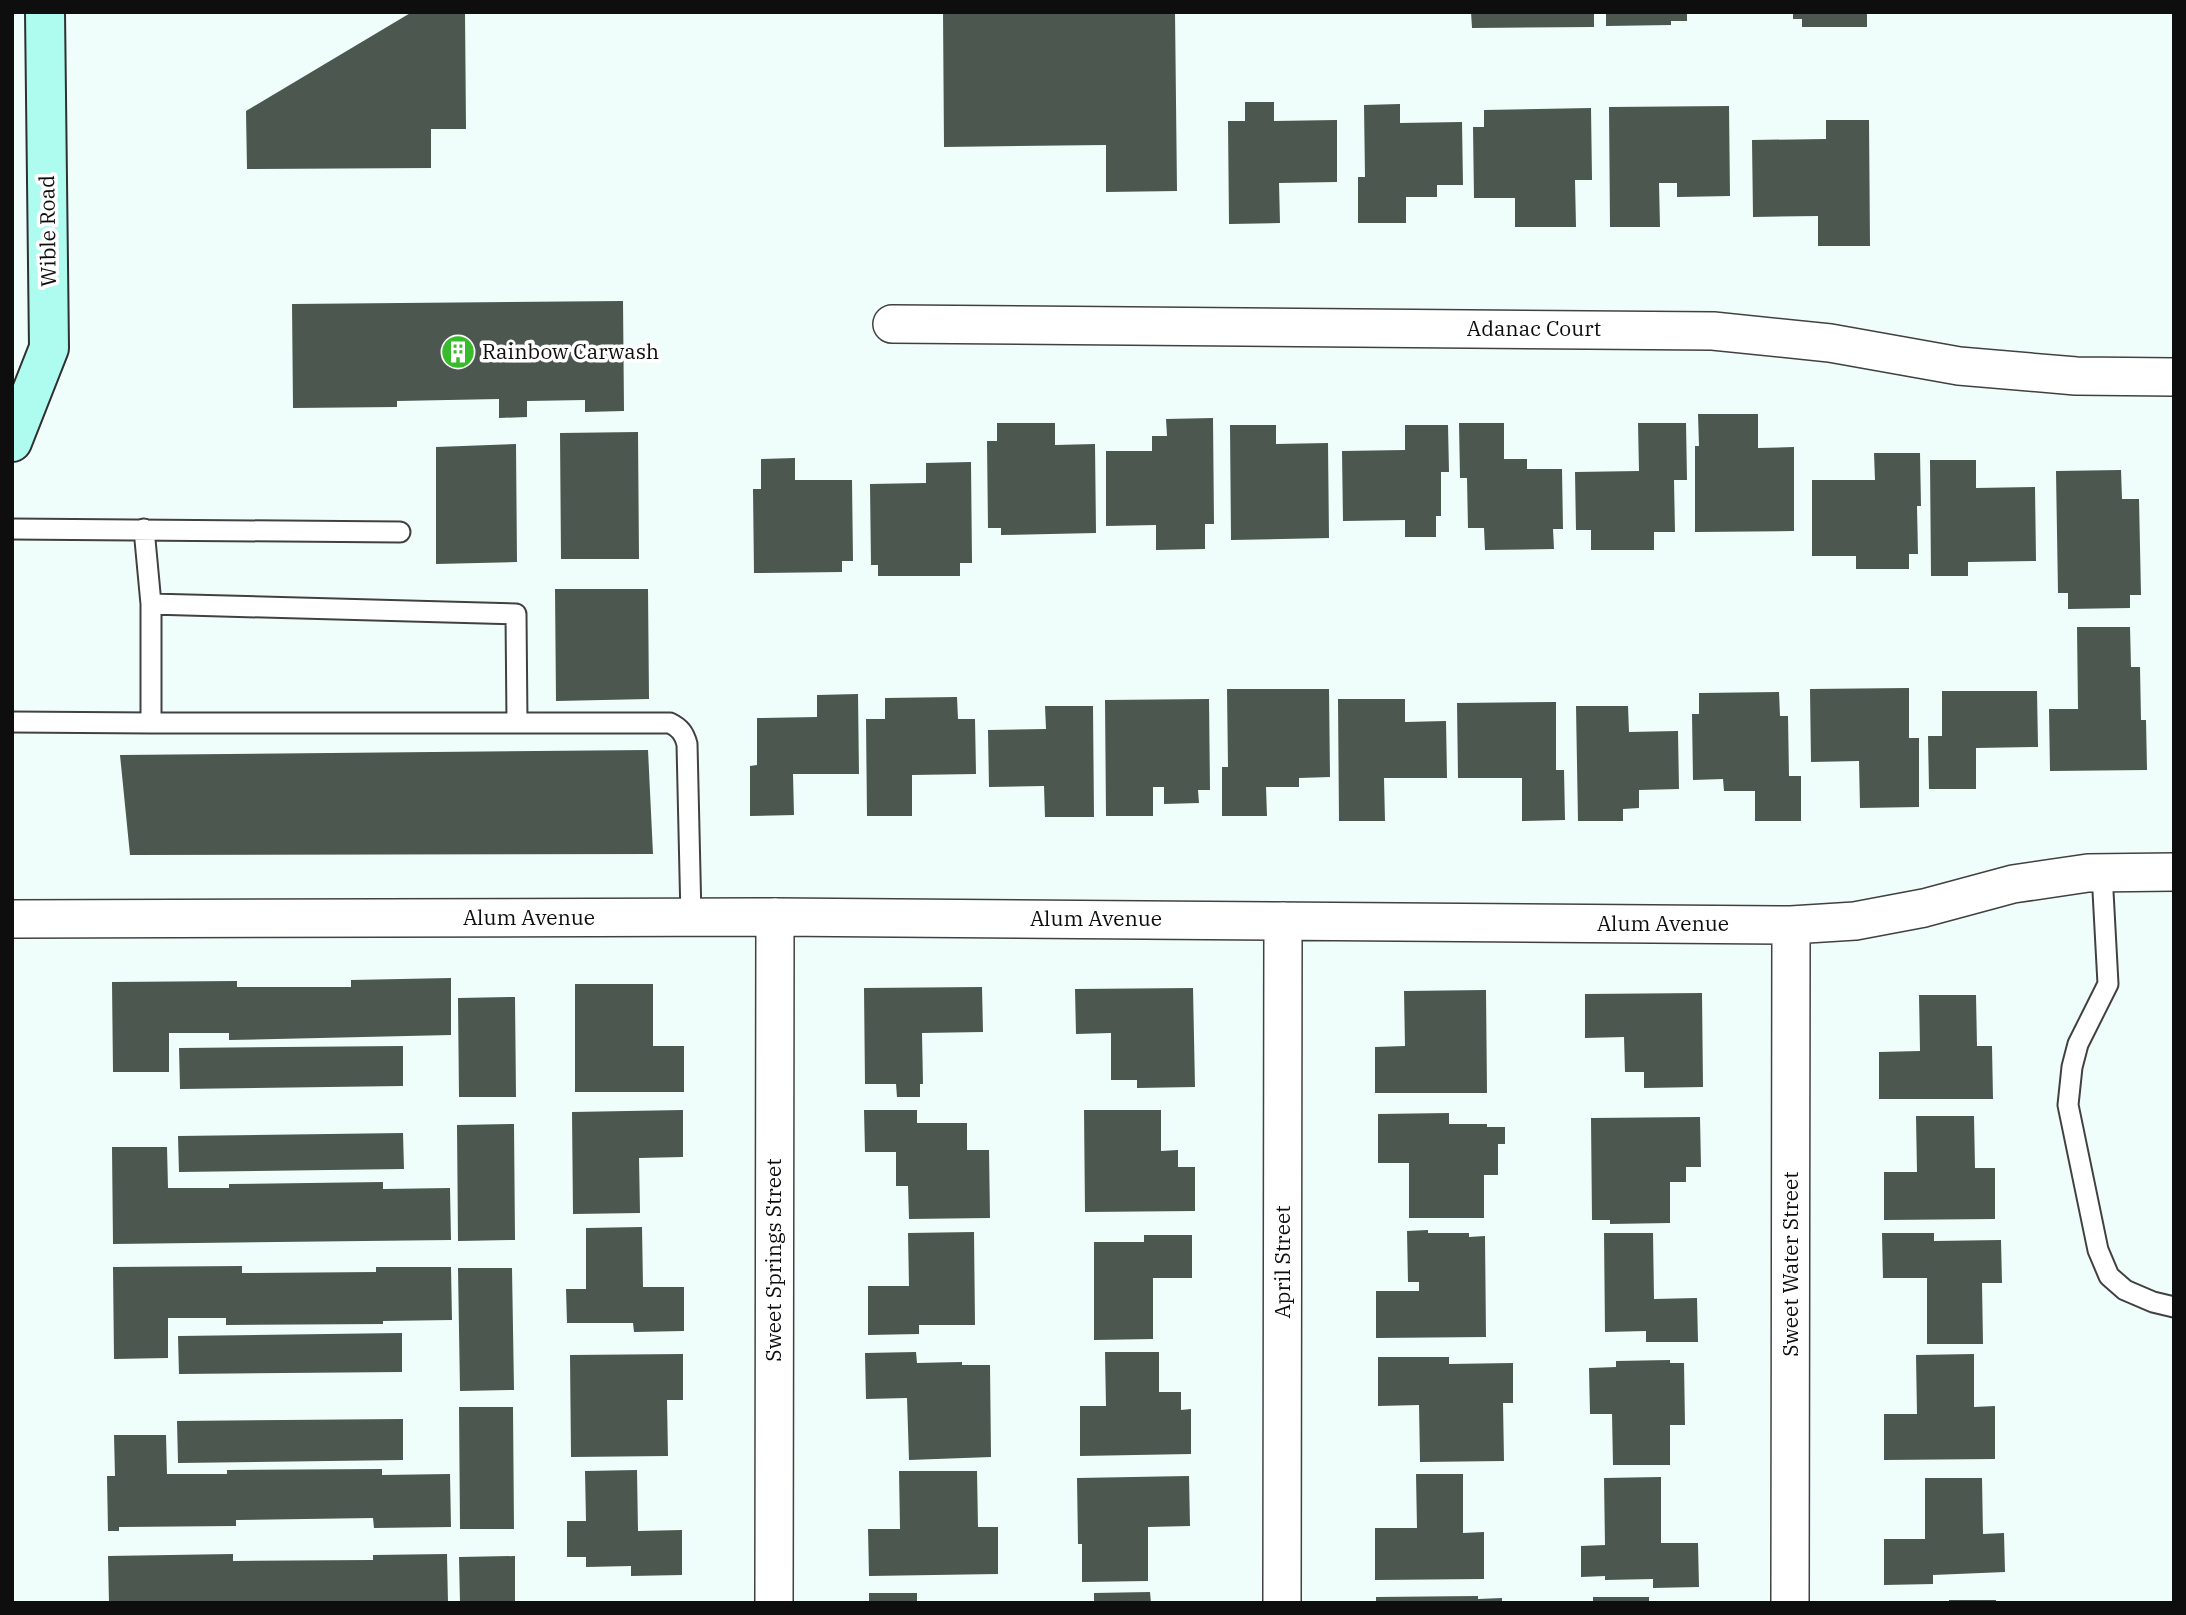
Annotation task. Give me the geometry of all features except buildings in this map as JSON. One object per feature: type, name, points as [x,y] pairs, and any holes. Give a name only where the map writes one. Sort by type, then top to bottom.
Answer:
[{"type":"street","name":"Wible Road","points":[[12,442],[49,348],[45,12]]},
{"type":"street","name":"Adanac Court","points":[[892,324],[1713,331],[1830,343],[1959,366],[2077,376],[2174,377]]},
{"type":"street","name":"Alum Avenue","points":[[12,919],[775,917],[1791,925],[1855,921],[1924,908],[2014,884],[2102,873],[2174,872]]},
{"type":"street","name":"Sweet Springs Street","points":[[774,1603],[775,917]]},
{"type":"street","name":"April Street","points":[[1282,1603],[1283,920]]},
{"type":"street","name":"Sweet Water Street","points":[[1790,1603],[1791,925]]},
{"type":"lane","points":[[12,529],[400,532]]},
{"type":"lane","points":[[144,529],[151,604],[151,723]]},
{"type":"lane","points":[[151,604],[516,614],[517,723]]},
{"type":"lane","points":[[12,722],[670,723],[679,727],[687,744],[691,917]]},
{"type":"lane","points":[[2102,873],[2108,984],[2078,1044],[2072,1067],[2068,1105],[2098,1250],[2109,1276],[2125,1290],[2153,1302],[2174,1307]]},
{"type":"place","name":"Rainbow Carwash","points":[[458,352]]}]
